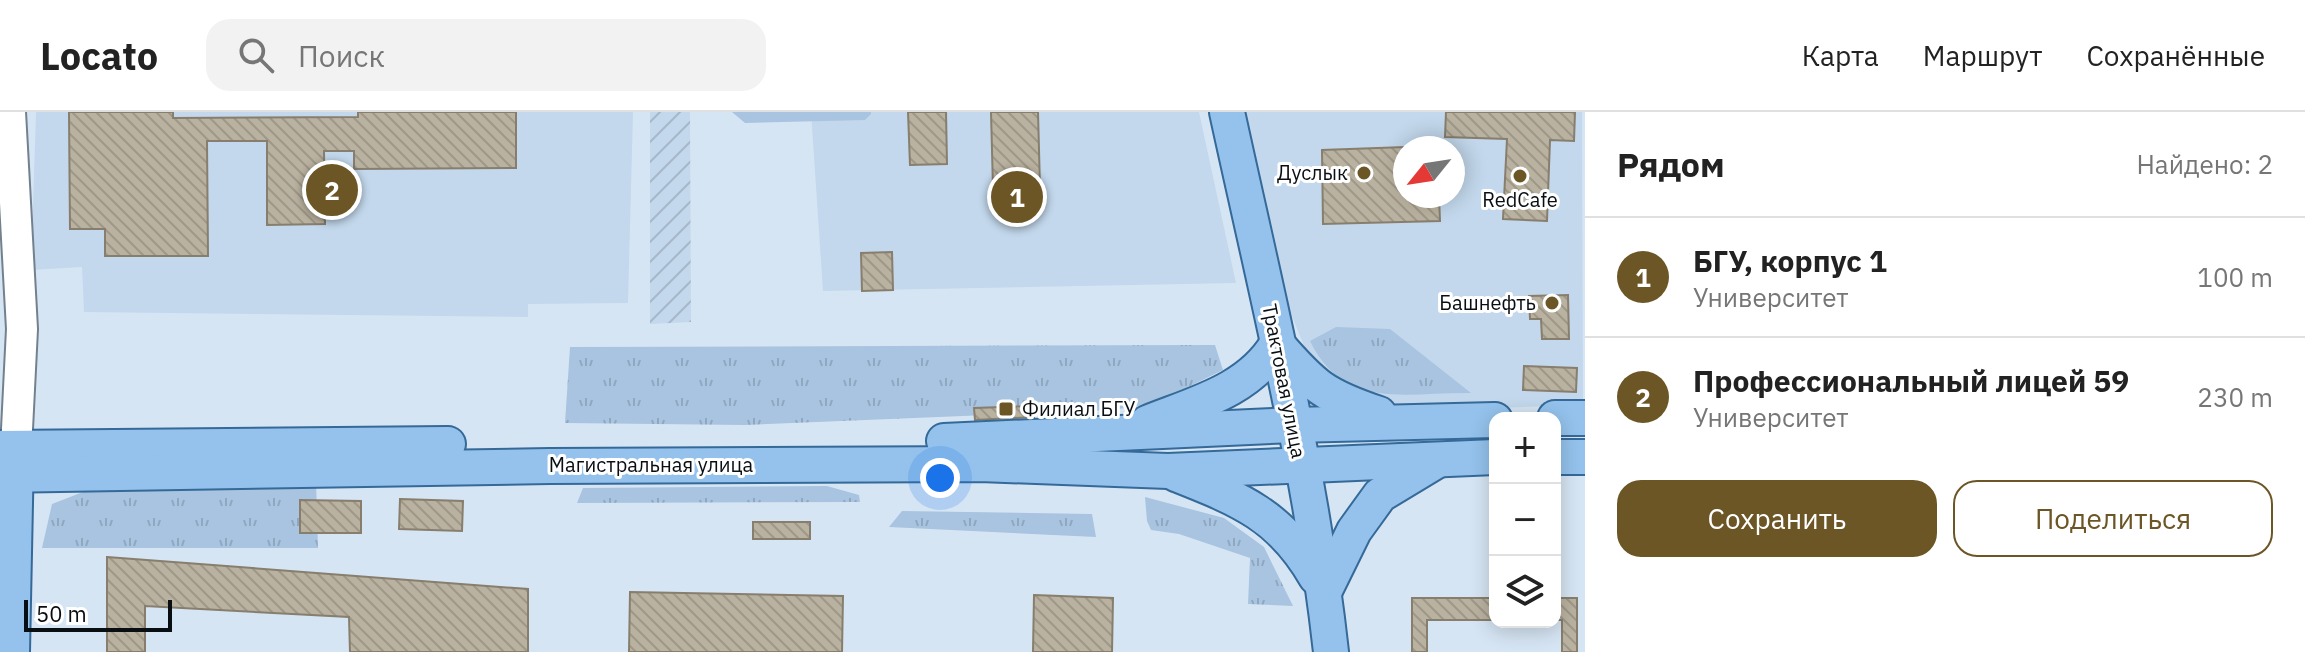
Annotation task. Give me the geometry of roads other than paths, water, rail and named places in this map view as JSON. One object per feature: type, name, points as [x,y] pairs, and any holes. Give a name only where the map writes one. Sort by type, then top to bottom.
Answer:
[{"type":"main road","name":"Трактовая улица","points":[[1227,112],[1294,425],[1324,592],[1331,652]]},
{"type":"main road","points":[[1116,435],[1219,395],[1246,379],[1268,359],[1277,344],[1310,383],[1333,398],[1401,422]]},
{"type":"main road","points":[[1561,418],[1585,418]]},
{"type":"main road","name":"Магистральная улица","points":[[8,462],[965,441],[1294,425],[1489,420]]},
{"type":"main road","name":"Магистральная улица","points":[[8,462],[980,464],[1168,471],[1445,456],[1489,457]]},
{"type":"main road","points":[[1324,592],[1354,531],[1380,495],[1445,456]]},
{"type":"main road","points":[[1561,457],[1585,457]]},
{"type":"main road","points":[[8,462],[12,652]]},
{"type":"main road","points":[[1168,471],[1245,502],[1277,525],[1307,561],[1324,592]]},
{"type":"street","points":[[8,462],[22,329],[10,112]]},
{"type":"place","name":"Дуслык","points":[[1364,173]]},
{"type":"place","name":"RedCafe","points":[[1520,176]]},
{"type":"place","name":"Профессиональный лицей 59","points":[[332,190]]},
{"type":"place","name":"БГУ, корпус 1","points":[[1017,197]]},
{"type":"place","name":"Башнефть","points":[[1552,303]]},
{"type":"place","name":"Филиал БГУ","points":[[1006,409]]}]
